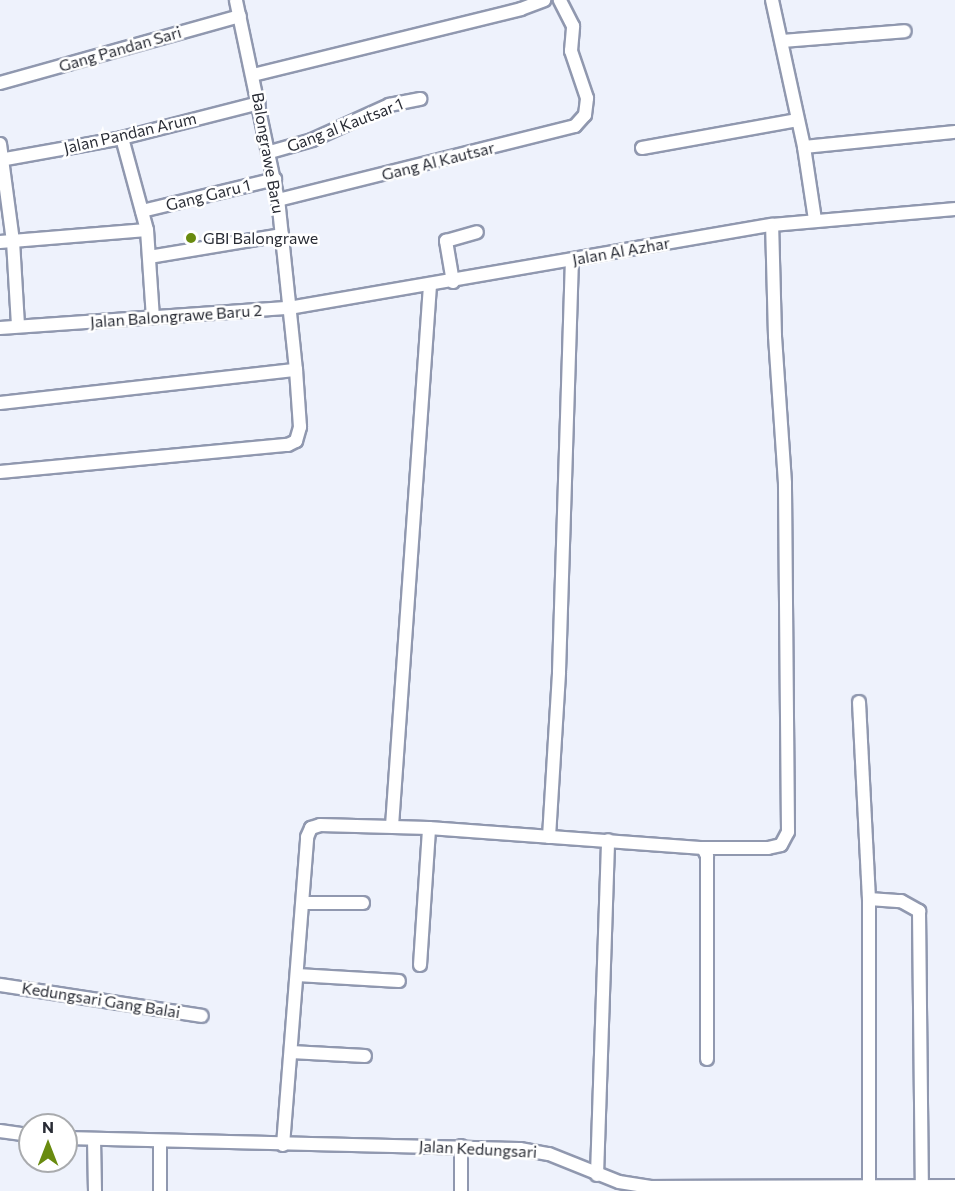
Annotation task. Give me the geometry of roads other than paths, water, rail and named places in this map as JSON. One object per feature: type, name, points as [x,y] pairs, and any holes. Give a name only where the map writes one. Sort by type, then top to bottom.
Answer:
[{"type":"street","name":"Balongrawe Baru","points":[[0,472],[288,445],[296,441],[300,427],[296,370],[278,200],[270,152],[236,0]]},
{"type":"street","points":[[253,75],[521,9],[544,0]]},
{"type":"street","name":"Gang Al Kautsar","points":[[278,200],[565,130],[581,121],[587,107],[587,98],[571,51],[573,26],[560,0]]},
{"type":"street","points":[[772,0],[804,147],[815,220]]},
{"type":"street","name":"Gang Pandan Sari","points":[[0,83],[240,16]]},
{"type":"street","points":[[782,41],[905,31]]},
{"type":"street","name":"Gang al Kautsar 1","points":[[270,152],[312,140],[389,105],[420,99]]},
{"type":"street","name":"Jalan Pandan Arum","points":[[1,159],[122,138],[259,103]]},
{"type":"street","points":[[642,148],[798,120]]},
{"type":"street","points":[[804,147],[955,132]]},
{"type":"street","points":[[122,138],[147,230],[153,317]]},
{"type":"street","points":[[0,144],[6,242],[18,326]]},
{"type":"street","name":"Gang Garu 1","points":[[142,211],[275,179]]},
{"type":"street","name":"Jalan Al Azhar","points":[[289,308],[453,282],[772,225],[955,209]]},
{"type":"street","points":[[283,1145],[307,837],[311,828],[320,825],[392,826],[703,848],[768,848],[781,845],[788,832],[785,483],[776,359],[772,225]]},
{"type":"street","points":[[6,242],[147,230]]},
{"type":"street","points":[[453,282],[446,241],[477,232]]},
{"type":"street","points":[[149,257],[282,235]]},
{"type":"street","points":[[549,837],[559,672],[572,260]]},
{"type":"street","points":[[392,826],[430,285]]},
{"type":"street","name":"Jalan Balongrawe Baru 2","points":[[0,328],[289,308]]},
{"type":"street","points":[[0,403],[296,370]]},
{"type":"street","points":[[859,702],[869,899],[869,1187]]},
{"type":"street","points":[[420,965],[429,828]]},
{"type":"street","points":[[597,1175],[608,840]]},
{"type":"street","points":[[703,848],[707,856],[707,1059]]},
{"type":"street","points":[[869,899],[901,901],[919,911],[922,1187]]},
{"type":"street","points":[[303,903],[363,903]]},
{"type":"street","points":[[297,975],[399,981]]},
{"type":"street","name":"Kedungsari Gang Balai","points":[[0,985],[202,1016]]},
{"type":"street","points":[[291,1052],[365,1056]]},
{"type":"street","points":[[0,1131],[18,1133]]},
{"type":"street","name":"Jalan Kedungsari","points":[[78,1138],[283,1145],[461,1146],[535,1150],[597,1175],[651,1189],[955,1186]]},
{"type":"street","points":[[94,1139],[95,1191]]},
{"type":"street","points":[[160,1142],[160,1191]]},
{"type":"street","points":[[461,1146],[461,1191]]},
{"type":"place","name":"GBI Balongrawe","points":[[191,238]]}]
